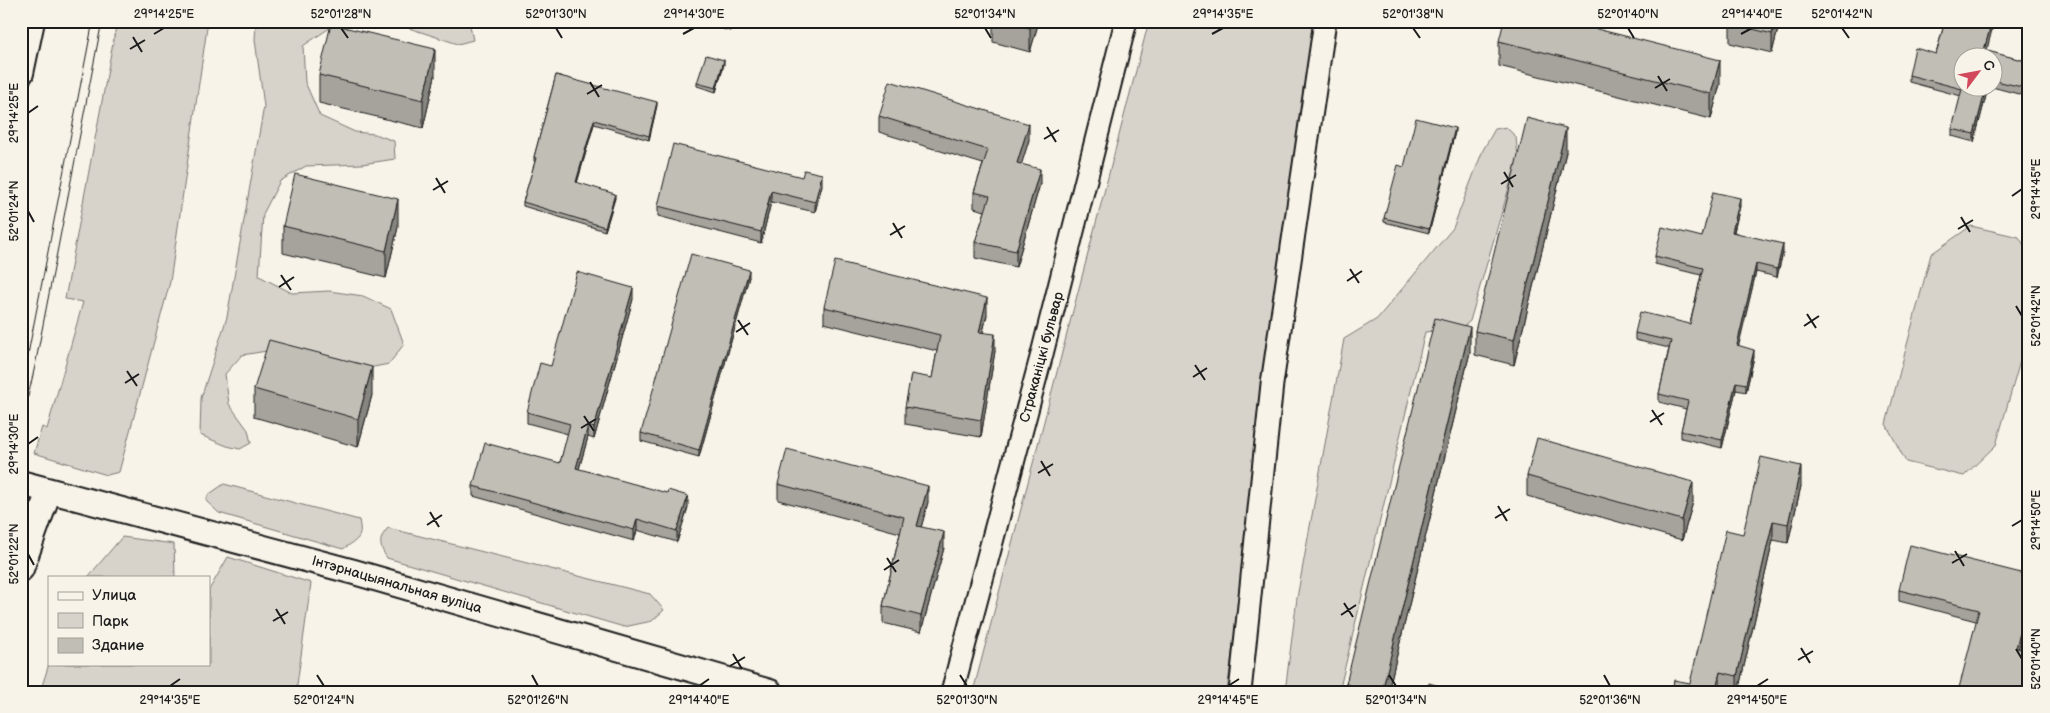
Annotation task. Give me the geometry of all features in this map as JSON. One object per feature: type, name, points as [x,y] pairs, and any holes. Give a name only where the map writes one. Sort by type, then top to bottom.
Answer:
[{"type":"main road","points":[[21,72],[32,21]]},
{"type":"main road","name":"Інтэрнацыянальная вуліца","points":[[21,483],[354,572],[770,692]]},
{"type":"main road","points":[[21,569],[49,491]]},
{"type":"street","name":"Страканіцкі бульвар","points":[[952,692],[1045,344],[1126,21]]},
{"type":"street","points":[[1240,692],[1272,384],[1325,21]]},
{"type":"green space","points":[[117,21],[208,21],[170,282],[119,472],[107,475],[34,453],[42,427],[47,429],[83,302],[65,299]]},
{"type":"green space","points":[[256,21],[361,21],[334,25],[303,46],[305,82],[320,116],[355,132],[375,134],[394,141],[395,159],[362,164],[306,166],[280,181],[263,214],[259,276],[292,293],[329,291],[363,296],[391,309],[404,344],[389,364],[353,371],[273,350],[242,355],[225,374],[229,404],[248,430],[251,443],[240,449],[200,435],[201,398],[227,317],[264,106],[255,40]]},
{"type":"green space","points":[[387,21],[469,21],[473,40],[458,44]]},
{"type":"green space","points":[[1149,21],[1314,21],[1227,692],[973,692]]},
{"type":"green space","points":[[1506,127],[1516,137],[1518,157],[1470,321],[1462,328],[1425,332],[1339,692],[1285,692],[1297,598],[1344,339],[1377,319],[1453,228],[1483,150],[1495,129]]},
{"type":"green space","points":[[1971,226],[2019,237],[2029,253],[2029,330],[1996,445],[1964,476],[1906,462],[1886,424],[1931,254]]},
{"type":"green space","points":[[224,484],[359,520],[360,535],[343,549],[219,513],[206,501],[208,495]]},
{"type":"green space","points":[[388,528],[650,594],[664,610],[652,621],[624,627],[387,558],[382,550],[381,539]]},
{"type":"green space","points":[[122,537],[174,544],[175,576],[89,576]]},
{"type":"green space","points":[[228,557],[311,583],[296,692],[40,692],[48,666],[210,666],[210,588]]},
{"type":"building","points":[[1007,21],[1032,21],[1030,28]]},
{"type":"building","points":[[1504,21],[1565,21],[1720,60],[1711,94],[1499,41]]},
{"type":"building","points":[[1730,21],[1775,21],[1772,34],[1730,23]]},
{"type":"building","points":[[1945,21],[1992,21],[1985,48],[1952,48],[1952,86],[1909,75],[1915,48],[1936,54]]},
{"type":"building","points":[[331,24],[435,49],[423,100],[319,75]]},
{"type":"building","points":[[706,55],[724,60],[716,88],[697,83]]},
{"type":"building","points":[[2002,55],[2029,62],[2029,77],[2026,88],[2002,82]]},
{"type":"building","points":[[556,75],[657,102],[649,136],[594,120],[576,182],[615,194],[605,227],[523,202],[536,158],[534,157]]},
{"type":"building","points":[[890,81],[1029,124],[1017,163],[1040,169],[1016,251],[975,242],[990,196],[974,192],[988,150],[879,116]]},
{"type":"building","points":[[1960,98],[1983,98],[1974,134],[1952,129]]},
{"type":"building","points":[[1416,118],[1455,128],[1429,229],[1384,218],[1398,165],[1404,167]]},
{"type":"building","points":[[1527,118],[1566,128],[1514,340],[1475,331]]},
{"type":"building","points":[[673,144],[802,177],[804,170],[822,174],[815,202],[771,191],[761,232],[658,206]]},
{"type":"building","points":[[295,174],[398,199],[386,251],[283,226]]},
{"type":"building","points":[[1713,192],[1740,198],[1732,232],[1783,244],[1777,269],[1756,264],[1737,345],[1754,350],[1746,384],[1736,382],[1722,440],[1681,431],[1688,401],[1659,394],[1671,341],[1635,333],[1640,312],[1690,324],[1703,268],[1655,256],[1662,227],[1702,237]]},
{"type":"building","points":[[691,254],[749,270],[699,450],[641,433]]},
{"type":"building","points":[[835,261],[987,298],[979,332],[995,334],[981,420],[905,407],[911,374],[932,378],[940,335],[824,307]]},
{"type":"building","points":[[577,272],[633,288],[594,428],[588,426],[576,468],[667,493],[668,490],[688,496],[677,531],[637,519],[634,530],[473,486],[485,443],[560,463],[570,424],[527,412],[540,363],[551,366]]},
{"type":"building","points":[[1435,318],[1470,327],[1382,692],[1377,692],[1346,684]]},
{"type":"building","points":[[269,340],[372,367],[358,419],[254,389]]},
{"type":"building","points":[[1537,438],[1693,482],[1682,520],[1527,476]]},
{"type":"building","points":[[787,449],[928,486],[917,526],[944,532],[921,616],[883,606],[904,517],[778,484]]},
{"type":"building","points":[[1761,457],[1801,466],[1788,524],[1773,521],[1737,676],[1720,672],[1715,692],[1672,692],[1674,680],[1690,683],[1726,530],[1743,534]]},
{"type":"building","points":[[1910,545],[2029,575],[2029,610],[2026,610],[2016,648],[2029,651],[2029,692],[1958,692],[1979,610],[1899,590]]},
{"type":"building","points":[[1429,683],[1459,692],[1426,692]]},
{"type":"tram line","points":[[21,390],[93,21]]},
{"type":"tram line","points":[[21,427],[35,366],[102,21]]}]
